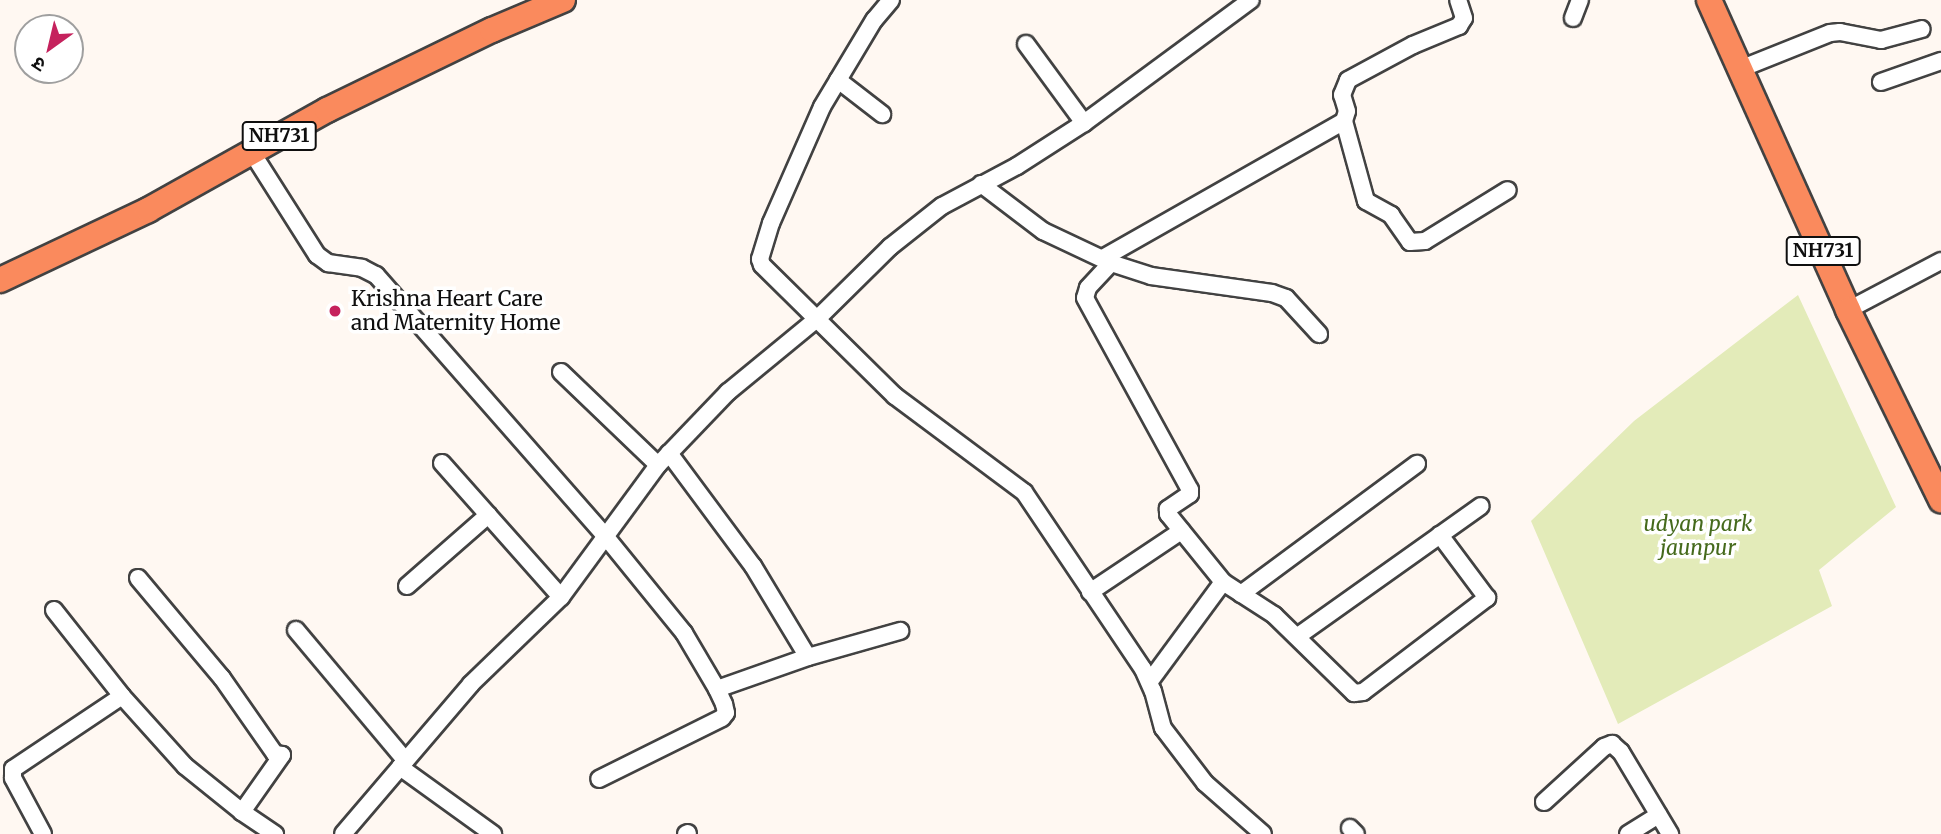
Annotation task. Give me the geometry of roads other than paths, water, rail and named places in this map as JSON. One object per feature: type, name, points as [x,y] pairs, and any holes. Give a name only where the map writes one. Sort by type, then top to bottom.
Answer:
[{"type":"highway","name":"NH731","points":[[0,280],[148,210],[251,151],[533,5],[563,0]]},
{"type":"highway","name":"NH731","points":[[1709,0],[1848,310],[1937,485]]},
{"type":"street","points":[[891,0],[874,20],[822,107],[780,201],[760,259],[762,265],[895,396],[1024,492],[1150,681],[1163,727],[1205,783],[1263,834]]},
{"type":"street","points":[[343,834],[479,675],[561,597],[664,459],[728,392],[818,318],[890,247],[942,206],[1017,166],[1084,123],[1251,0]]},
{"type":"street","points":[[1458,0],[1464,18],[1459,26],[1413,45],[1348,79],[1342,95],[1347,111],[1344,121],[1366,201],[1391,215],[1410,242],[1424,241],[1507,190]]},
{"type":"street","points":[[1573,18],[1580,0]]},
{"type":"street","points":[[1740,69],[1830,33],[1840,32],[1881,40],[1922,29]]},
{"type":"street","points":[[1026,44],[1084,123]]},
{"type":"street","points":[[1881,82],[1941,61]]},
{"type":"street","points":[[838,80],[881,114]]},
{"type":"street","points":[[1344,121],[1107,261],[1088,288],[1085,298],[1190,490],[1190,494],[1170,507],[1167,513],[1223,582],[1274,614],[1357,694],[1487,598],[1440,535]]},
{"type":"street","points":[[251,151],[317,255],[328,263],[362,268],[376,275],[606,537],[684,633],[717,689],[726,713],[722,718],[599,779]]},
{"type":"street","points":[[981,184],[1043,231],[1107,261],[1151,276],[1286,298],[1319,334]]},
{"type":"street","points":[[1848,310],[1941,261]]},
{"type":"street","points":[[561,372],[664,459],[753,566],[808,657]]},
{"type":"street","points":[[442,463],[561,597]]},
{"type":"street","points":[[1241,594],[1417,464]]},
{"type":"street","points":[[1298,636],[1481,506]]},
{"type":"street","points":[[407,586],[488,515]]},
{"type":"street","points":[[1090,592],[1181,531]]},
{"type":"street","points":[[138,578],[222,678],[275,754],[282,755],[242,812]]},
{"type":"street","points":[[1150,681],[1223,582]]},
{"type":"street","points":[[54,610],[122,696],[185,766],[242,812],[275,834]]},
{"type":"street","points":[[296,630],[403,763],[493,834]]},
{"type":"street","points":[[717,689],[808,657],[900,631]]},
{"type":"street","points":[[43,834],[13,778],[13,769],[122,696]]},
{"type":"street","points":[[1544,802],[1604,747],[1612,744],[1621,752],[1670,834]]},
{"type":"street","points":[[1628,834],[1659,815]]},
{"type":"place","name":"Krishna Heart Care and Maternity Home","points":[[335,311]]},
{"type":"park label","name":"udyan park jaunpur","points":[[1698,536]]}]
